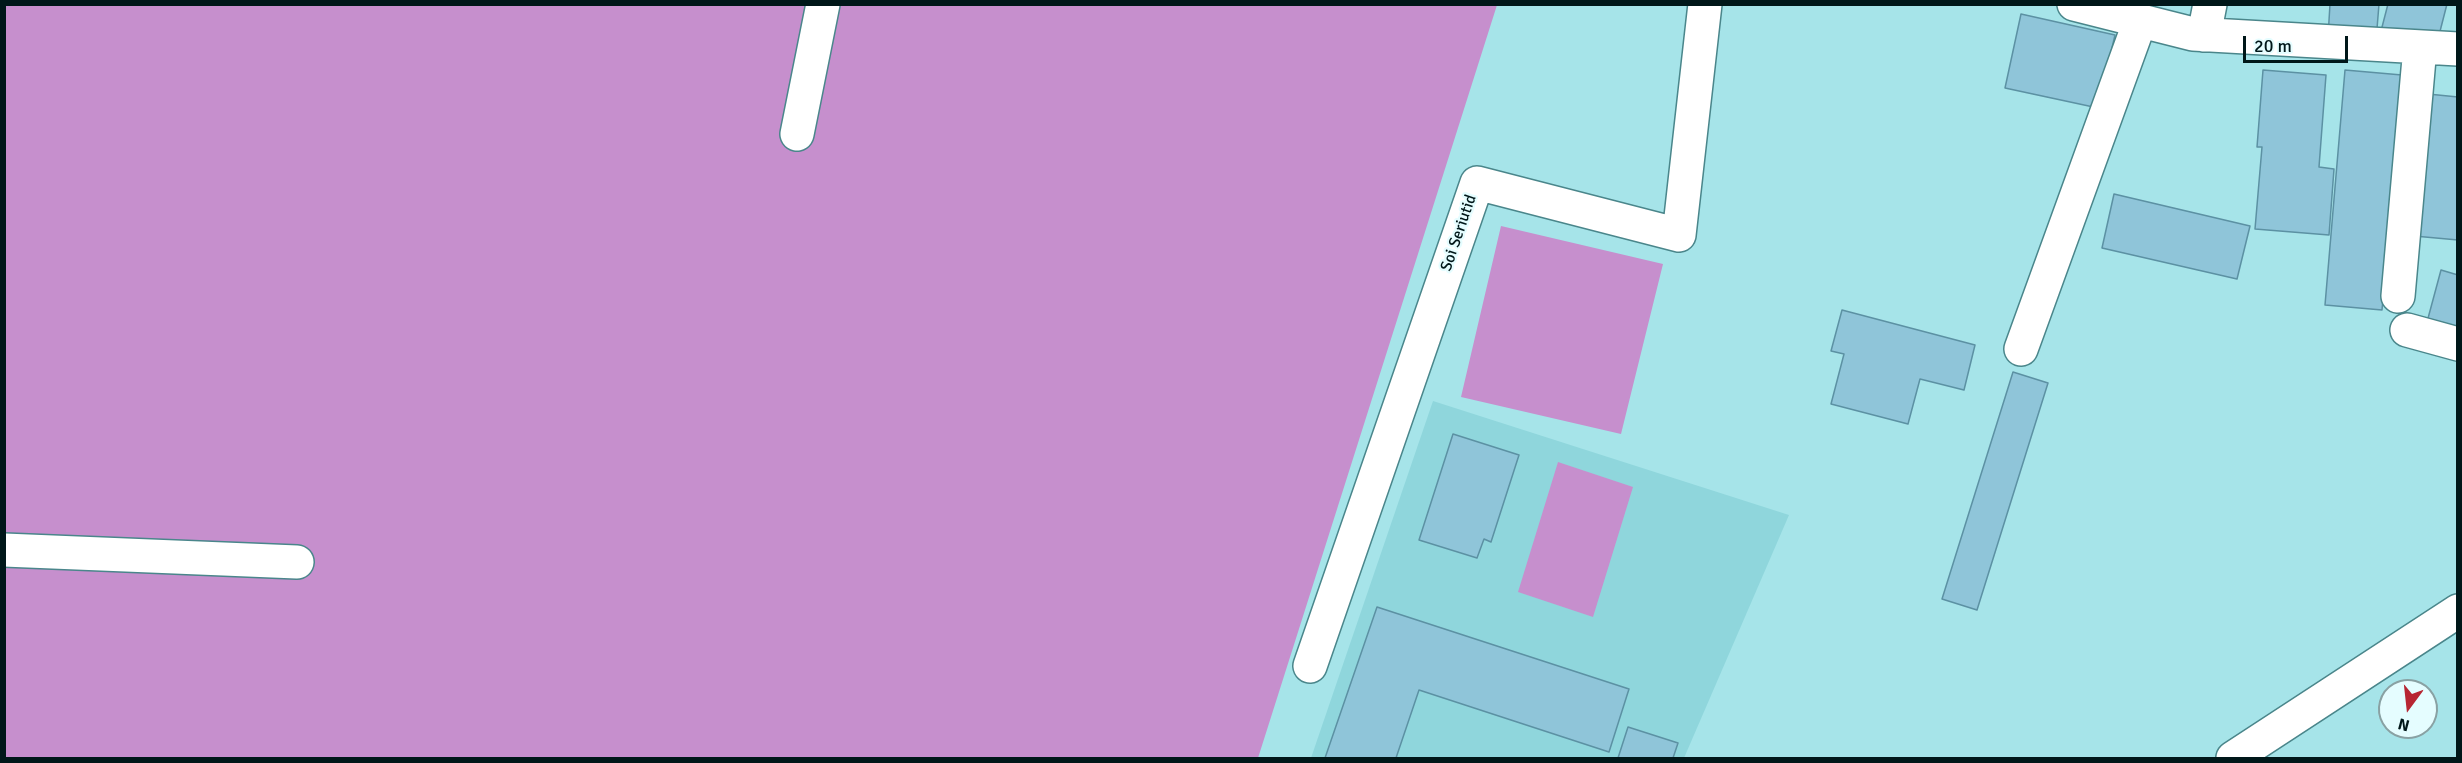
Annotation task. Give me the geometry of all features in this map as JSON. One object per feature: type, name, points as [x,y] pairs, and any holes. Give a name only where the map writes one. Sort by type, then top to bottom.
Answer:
[{"type":"street","points":[[797,134],[823,4]]},
{"type":"street","name":"Soi Seriutid","points":[[1311,666],[1477,183],[1679,235],[1705,4]]},
{"type":"street","points":[[2074,4],[2140,21],[2207,20],[2420,47],[2457,49]]},
{"type":"street","points":[[2021,349],[2140,21]]},
{"type":"street","points":[[2398,296],[2420,47]]},
{"type":"street","points":[[2407,330],[2457,344]]},
{"type":"street","points":[[4,550],[297,562]]},
{"type":"street","points":[[2233,759],[2457,611]]},
{"type":"shaded area","points":[[4,5],[1497,5],[1258,758],[5,758]]},
{"type":"shaded area","points":[[1501,226],[1663,264],[1621,434],[1461,397]]},
{"type":"shaded area","points":[[1433,401],[1789,515],[1684,758],[1311,758]]},
{"type":"shaded area","points":[[1558,462],[1633,487],[1593,617],[1518,592]]},
{"type":"building","points":[[2330,4],[2379,4],[2376,41],[2328,37]]},
{"type":"building","points":[[2388,4],[2447,4],[2437,43],[2381,31]]},
{"type":"building","points":[[2021,14],[2115,35],[2098,108],[2005,88]]},
{"type":"building","points":[[2263,70],[2326,75],[2319,167],[2334,169],[2329,235],[2255,229],[2262,147],[2257,147]]},
{"type":"building","points":[[2345,70],[2402,75],[2382,310],[2325,305]]},
{"type":"building","points":[[2428,94],[2458,97],[2458,240],[2414,236]]},
{"type":"building","points":[[2114,194],[2250,226],[2237,279],[2102,248]]},
{"type":"building","points":[[2441,270],[2458,275],[2458,331],[2427,322]]},
{"type":"building","points":[[1842,310],[1975,345],[1964,390],[1920,379],[1908,424],[1831,404],[1844,354],[1831,351]]},
{"type":"building","points":[[2013,372],[2048,383],[1977,610],[1942,599]]},
{"type":"building","points":[[1453,434],[1519,455],[1491,542],[1484,539],[1477,558],[1419,540]]},
{"type":"building","points":[[1377,607],[1629,689],[1609,752],[1419,690],[1396,758],[1325,758]]},
{"type":"building","points":[[1628,727],[1678,743],[1673,758],[1618,758]]}]
